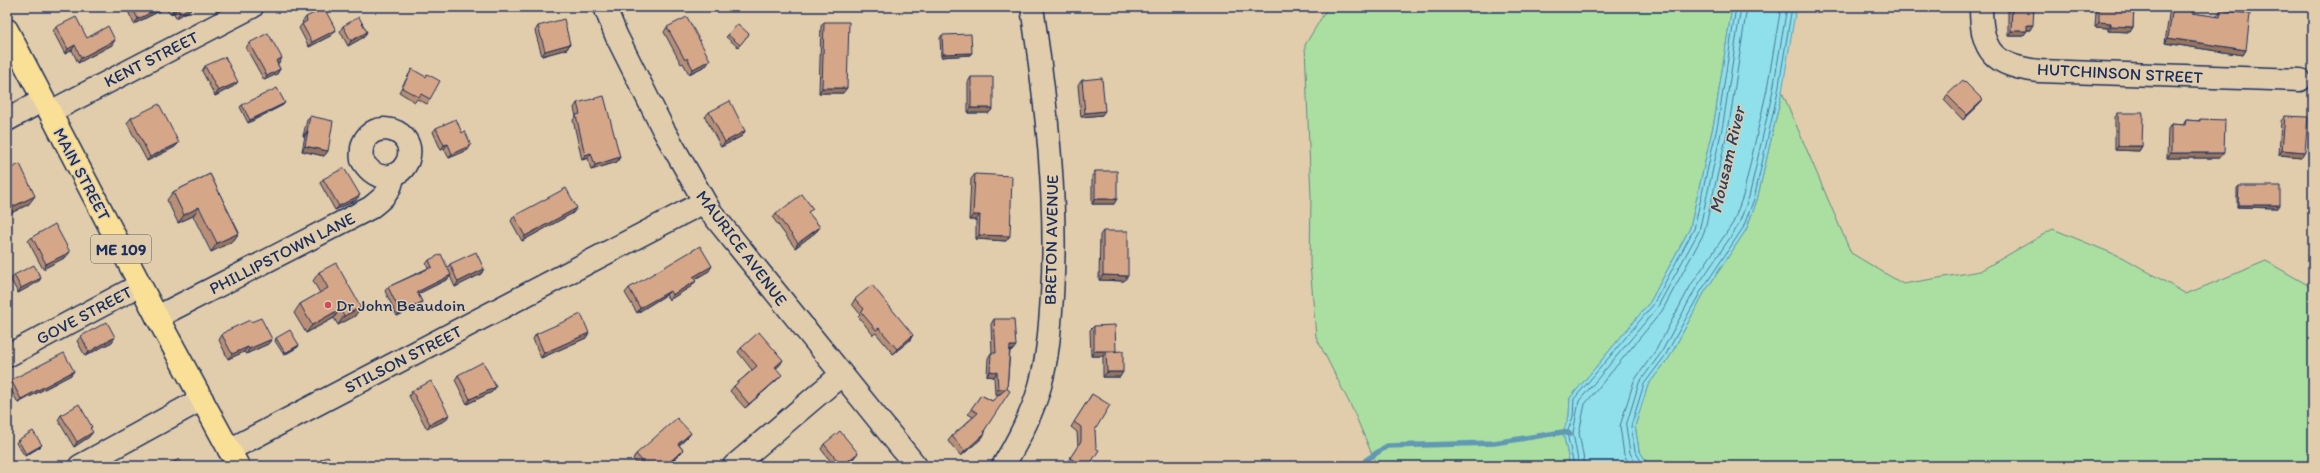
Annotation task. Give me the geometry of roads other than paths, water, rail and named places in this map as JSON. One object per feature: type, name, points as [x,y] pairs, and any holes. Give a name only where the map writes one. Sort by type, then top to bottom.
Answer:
[{"type":"highway","name":"MAIN STREET","points":[[7,30],[140,285],[233,458]]},
{"type":"street","name":"KENT STREET","points":[[7,120],[46,106],[252,7]]},
{"type":"street","name":"MAURICE AVENUE","points":[[605,7],[616,35],[663,128],[704,202],[841,375],[916,466]]},
{"type":"street","name":"BRETON AVENUE","points":[[1004,466],[1030,415],[1040,386],[1049,335],[1053,275],[1052,164],[1046,103],[1032,7]]},
{"type":"street","name":"HUTCHINSON STREET","points":[[1981,7],[1981,31],[1990,51],[2004,62],[2026,69],[2039,71],[2300,80]]},
{"type":"street","name":"PHILLIPSTOWN LANE","points":[[157,317],[370,208],[384,197],[391,188],[393,175]]},
{"type":"street","name":"STILSON STREET","points":[[233,458],[704,202]]},
{"type":"street","name":"GOVE STREET","points":[[7,356],[140,285]]},
{"type":"street","points":[[734,466],[841,375]]},
{"type":"street","points":[[80,466],[202,399]]},
{"type":"water","name":"Mousam River","points":[[1732,7],[1796,7],[1782,92],[1757,200],[1746,230],[1704,293],[1669,358],[1648,385],[1635,426],[1639,450],[1649,466],[1570,466],[1563,432],[1569,416],[1570,398],[1650,302],[1690,228],[1714,122]]},
{"type":"waterway","points":[[1362,466],[1366,460],[1387,446],[1494,443],[1563,432],[1570,434]]},
{"type":"place","name":"Dr John Beaudoin","points":[[328,305]]}]
